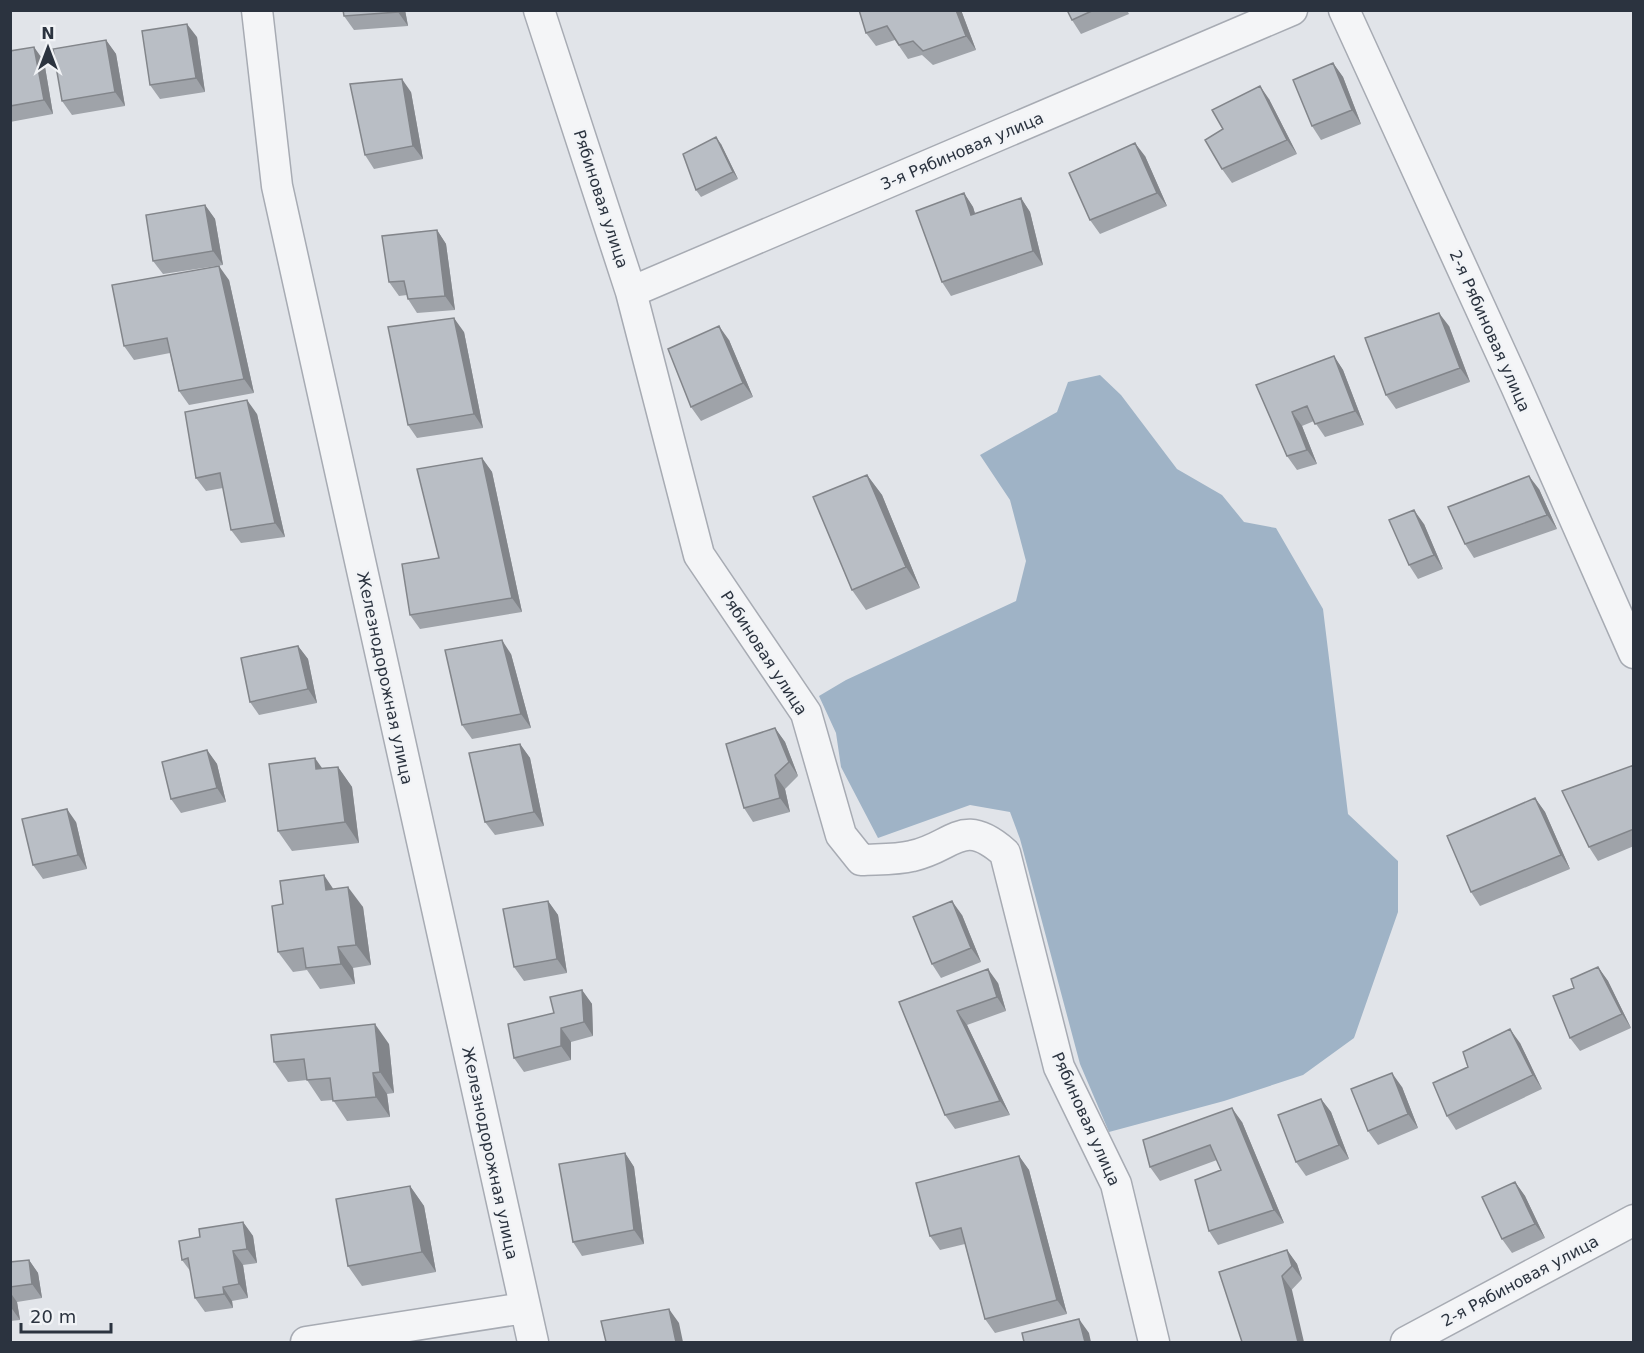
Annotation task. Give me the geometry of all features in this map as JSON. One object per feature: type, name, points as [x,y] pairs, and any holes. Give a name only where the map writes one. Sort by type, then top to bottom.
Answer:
[{"type":"street","name":"Железнодорожная улица","points":[[257,10],[277,186],[533,1342]]},
{"type":"street","name":"Рябиновая улица","points":[[539,10],[631,292],[699,555],[806,713],[841,835],[861,860],[913,856],[962,834],[988,837],[1005,853],[1059,1066],[1116,1184],[1154,1342]]},
{"type":"street","name":"3-я Рябиновая улица","points":[[631,292],[1292,10]]},
{"type":"street","name":"2-я Рябиновая улица","points":[[1344,10],[1516,386],[1634,653]]},
{"type":"street","name":"2-я Рябиновая улица","points":[[1406,1342],[1634,1220]]},
{"type":"street","points":[[306,1342],[524,1308]]},
{"type":"water","points":[[1100,375],[1121,395],[1177,469],[1222,495],[1244,522],[1276,528],[1323,609],[1348,814],[1398,861],[1398,912],[1354,1038],[1303,1075],[1224,1101],[1109,1132],[1080,1064],[1020,839],[1010,812],[970,805],[878,838],[841,767],[836,733],[819,696],[846,680],[1016,601],[1026,561],[1010,500],[980,455],[1057,412],[1068,382]]},
{"type":"building","points":[[343,10],[398,10],[398,12],[344,16]]},
{"type":"building","points":[[859,10],[956,10],[966,36],[923,51],[913,41],[899,45],[887,26],[866,33]]},
{"type":"building","points":[[1067,10],[1094,10],[1072,20]]},
{"type":"building","points":[[187,24],[196,78],[150,85],[142,31]]},
{"type":"building","points":[[106,40],[115,92],[62,101],[53,49]]},
{"type":"building","points":[[34,47],[44,100],[10,106],[10,51]]},
{"type":"building","points":[[1333,63],[1352,110],[1312,126],[1293,80]]},
{"type":"building","points":[[402,79],[413,146],[365,155],[350,84]]},
{"type":"building","points":[[1260,86],[1287,140],[1222,169],[1205,140],[1223,129],[1212,110]]},
{"type":"building","points":[[716,137],[733,172],[696,190],[683,154]]},
{"type":"building","points":[[1135,143],[1157,193],[1090,220],[1069,173]]},
{"type":"building","points":[[964,193],[971,215],[1021,198],[1033,251],[942,282],[916,211]]},
{"type":"building","points":[[205,205],[213,251],[153,261],[146,215]]},
{"type":"building","points":[[437,230],[445,296],[408,299],[404,281],[389,282],[382,236]]},
{"type":"building","points":[[219,266],[244,379],[179,391],[167,338],[124,346],[112,285]]},
{"type":"building","points":[[1439,313],[1460,368],[1386,395],[1365,338]]},
{"type":"building","points":[[454,318],[474,414],[408,425],[388,327]]},
{"type":"building","points":[[719,326],[743,383],[691,407],[668,349]]},
{"type":"building","points":[[1334,356],[1355,411],[1315,424],[1307,406],[1292,412],[1307,450],[1287,456],[1256,385]]},
{"type":"building","points":[[247,400],[275,523],[231,530],[220,473],[196,478],[185,412]]},
{"type":"building","points":[[482,458],[512,598],[410,615],[402,564],[439,558],[417,469]]},
{"type":"building","points":[[867,475],[906,567],[852,590],[813,497]]},
{"type":"building","points":[[1529,476],[1547,515],[1465,544],[1448,507]]},
{"type":"building","points":[[1414,510],[1434,555],[1409,565],[1389,520]]},
{"type":"building","points":[[502,640],[521,714],[462,725],[445,650]]},
{"type":"building","points":[[298,646],[308,689],[250,702],[241,658]]},
{"type":"building","points":[[775,728],[789,762],[775,775],[780,798],[744,808],[726,744]]},
{"type":"building","points":[[520,744],[534,812],[485,822],[469,753]]},
{"type":"building","points":[[207,750],[217,788],[171,799],[162,762]]},
{"type":"building","points":[[315,758],[316,769],[338,767],[345,822],[278,831],[269,764]]},
{"type":"building","points":[[1634,765],[1634,829],[1589,847],[1562,791]]},
{"type":"building","points":[[1535,798],[1561,855],[1471,892],[1447,836]]},
{"type":"building","points":[[67,809],[78,855],[33,865],[22,819]]},
{"type":"building","points":[[324,875],[326,890],[348,887],[356,945],[338,947],[341,964],[306,968],[303,948],[278,952],[272,906],[283,904],[280,881]]},
{"type":"building","points":[[548,901],[557,959],[514,967],[503,909]]},
{"type":"building","points":[[952,901],[971,948],[932,964],[913,917]]},
{"type":"building","points":[[1598,967],[1622,1014],[1570,1038],[1553,996],[1574,988],[1571,979]]},
{"type":"building","points":[[988,969],[997,997],[957,1011],[1000,1101],[945,1115],[899,1002]]},
{"type":"building","points":[[582,990],[584,1022],[561,1028],[561,1046],[514,1058],[508,1024],[554,1013],[550,997]]},
{"type":"building","points":[[375,1024],[380,1072],[373,1073],[376,1097],[333,1101],[330,1078],[307,1080],[304,1059],[274,1062],[271,1035]]},
{"type":"building","points":[[1510,1029],[1533,1075],[1447,1116],[1433,1083],[1468,1067],[1463,1052]]},
{"type":"building","points":[[1392,1073],[1408,1114],[1368,1131],[1351,1089]]},
{"type":"building","points":[[1321,1099],[1339,1145],[1296,1162],[1278,1115]]},
{"type":"building","points":[[1232,1108],[1274,1210],[1209,1231],[1195,1180],[1221,1170],[1210,1145],[1150,1167],[1143,1140]]},
{"type":"building","points":[[625,1153],[634,1230],[573,1242],[559,1164]]},
{"type":"building","points":[[1019,1156],[1057,1300],[985,1319],[961,1228],[930,1236],[916,1183]]},
{"type":"building","points":[[1515,1182],[1535,1224],[1502,1239],[1482,1197]]},
{"type":"building","points":[[410,1186],[422,1252],[348,1266],[336,1199]]},
{"type":"building","points":[[243,1222],[247,1249],[233,1251],[239,1284],[223,1287],[224,1294],[195,1298],[188,1258],[182,1260],[179,1241],[200,1237],[199,1229]]},
{"type":"building","points":[[1287,1250],[1292,1266],[1282,1276],[1298,1342],[1242,1342],[1219,1272]]},
{"type":"building","points":[[29,1260],[32,1284],[10,1287],[10,1262]]},
{"type":"building","points":[[669,1309],[676,1342],[606,1342],[601,1321]]},
{"type":"building","points":[[1079,1319],[1085,1342],[1024,1342],[1022,1333]]}]
